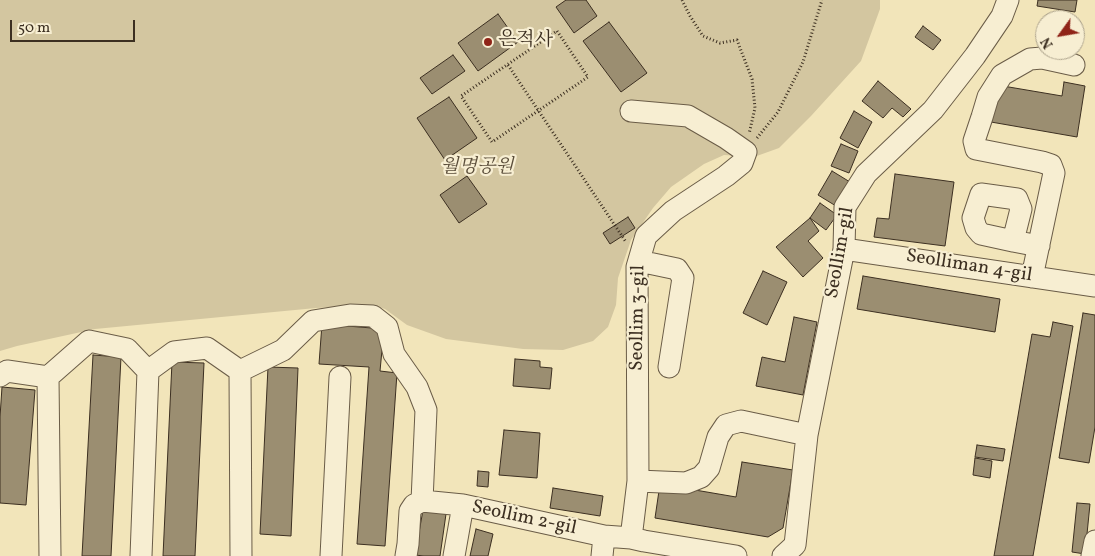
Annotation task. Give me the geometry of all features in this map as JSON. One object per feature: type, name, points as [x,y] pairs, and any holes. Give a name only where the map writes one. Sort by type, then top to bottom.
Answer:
[{"type":"street","name":"Seollim-gil","points":[[784,556],[795,546],[807,435],[844,249],[845,207],[866,174],[933,110],[975,56],[1002,16],[1008,0]]},
{"type":"street","points":[[1032,277],[1054,173],[1051,165],[976,149],[974,141],[988,97],[1002,76],[1030,59],[1042,58],[1074,65]]},
{"type":"street","points":[[631,111],[688,116],[746,152]]},
{"type":"street","name":"Seollim 3-gil","points":[[640,545],[637,267],[646,236],[673,211],[742,164],[746,152]]},
{"type":"street","points":[[1013,241],[1039,246]]},
{"type":"street","name":"Seolliman 4-gil","points":[[844,249],[1095,286]]},
{"type":"street","points":[[639,261],[677,269],[683,278],[669,367]]},
{"type":"street","points":[[240,371],[283,350],[313,321],[350,315],[373,316],[387,327],[394,354],[417,387],[426,410],[422,501]]},
{"type":"street","points":[[0,376],[7,372],[48,377],[89,341],[127,349],[148,371],[141,556]]},
{"type":"street","points":[[148,371],[174,352],[207,348],[240,371]]},
{"type":"street","points":[[240,371],[241,556]]},
{"type":"street","points":[[48,377],[50,556]]},
{"type":"street","points":[[331,556],[340,377]]},
{"type":"street","points":[[638,481],[686,483],[701,477],[709,468],[718,436],[726,425],[740,421],[807,435]]},
{"type":"street","points":[[406,556],[410,511],[414,505],[422,501],[463,505]]},
{"type":"street","name":"Seollim 2-gil","points":[[454,556],[463,505],[603,546],[640,545]]},
{"type":"street","points":[[1092,556],[1095,541]]},
{"type":"street","points":[[640,545],[736,556]]},
{"type":"path","points":[[682,0],[703,36],[720,43],[737,40],[752,79],[755,108],[746,152]]},
{"type":"path","points":[[746,152],[778,112],[803,62],[822,0]]},
{"type":"path","points":[[557,31],[588,77],[492,142],[460,96],[508,65],[557,31]]},
{"type":"path","points":[[508,65],[639,261]]},
{"type":"green space","name":"월명공원","points":[[0,0],[880,0],[880,9],[861,61],[779,148],[754,157],[724,155],[704,164],[671,187],[653,208],[631,240],[618,278],[616,305],[608,327],[593,341],[563,350],[523,349],[446,339],[407,325],[385,309],[373,305],[316,308],[95,329],[0,351]]},
{"type":"building","points":[[566,0],[586,0],[597,16],[574,33],[556,7]]},
{"type":"building","points":[[1038,0],[1077,0],[1075,10],[1037,6]]},
{"type":"building","name":"은적사","points":[[498,14],[518,42],[478,71],[458,43]]},
{"type":"building","points":[[609,22],[647,73],[621,92],[583,41]]},
{"type":"building","points":[[923,26],[941,40],[933,50],[915,37]]},
{"type":"building","points":[[453,55],[465,71],[432,94],[420,78]]},
{"type":"building","points":[[878,81],[911,109],[903,117],[892,108],[883,118],[862,101]]},
{"type":"building","points":[[1064,82],[1085,86],[1077,137],[991,122],[997,85],[1062,96]]},
{"type":"building","points":[[449,97],[477,138],[445,160],[417,118]]},
{"type":"building","points":[[854,111],[872,122],[858,148],[840,138]]},
{"type":"building","points":[[841,144],[858,151],[849,173],[831,166]]},
{"type":"building","points":[[832,171],[850,182],[836,206],[818,195]]},
{"type":"building","points":[[895,174],[954,182],[945,246],[874,237],[877,218],[889,219]]},
{"type":"building","points":[[467,176],[487,204],[459,223],[440,195]]},
{"type":"building","points":[[820,203],[837,215],[826,230],[810,218]]},
{"type":"building","points":[[628,217],[635,228],[610,244],[603,233]]},
{"type":"building","points":[[810,218],[819,231],[808,241],[823,258],[803,277],[776,247]]},
{"type":"building","points":[[763,271],[787,282],[767,325],[743,313]]},
{"type":"building","points":[[863,276],[1000,299],[995,332],[857,309]]},
{"type":"building","points":[[1083,313],[1095,315],[1095,427],[1089,463],[1059,458]]},
{"type":"building","points":[[794,317],[817,322],[803,395],[756,386],[762,357],[785,362]]},
{"type":"building","points":[[1053,322],[1073,326],[1033,556],[994,556],[1032,334],[1050,337]]},
{"type":"building","points":[[322,324],[384,329],[380,371],[397,373],[385,546],[357,544],[369,367],[319,364]]},
{"type":"building","points":[[93,355],[121,357],[111,556],[82,556]]},
{"type":"building","points":[[515,359],[540,361],[540,367],[552,368],[550,389],[513,386]]},
{"type":"building","points":[[172,362],[204,363],[195,556],[163,556]]},
{"type":"building","points":[[268,367],[298,368],[291,536],[260,534]]},
{"type":"building","points":[[2,387],[35,390],[26,505],[0,503]]},
{"type":"building","points":[[504,430],[540,433],[537,478],[499,475]]},
{"type":"building","points":[[977,445],[1005,449],[1003,461],[975,457]]},
{"type":"building","points":[[975,458],[992,461],[990,478],[973,475]]},
{"type":"building","points":[[742,462],[793,470],[783,528],[768,537],[655,518],[660,484],[736,497]]},
{"type":"building","points":[[478,471],[489,472],[488,487],[477,486]]},
{"type":"building","points":[[553,488],[603,496],[600,516],[550,508]]},
{"type":"building","points":[[1077,503],[1090,504],[1085,554],[1072,552]]},
{"type":"building","points":[[423,510],[446,514],[440,556],[415,555]]},
{"type":"building","points":[[476,529],[493,534],[488,556],[470,556]]},
{"type":"place","name":"은적사","points":[[488,42]]}]
